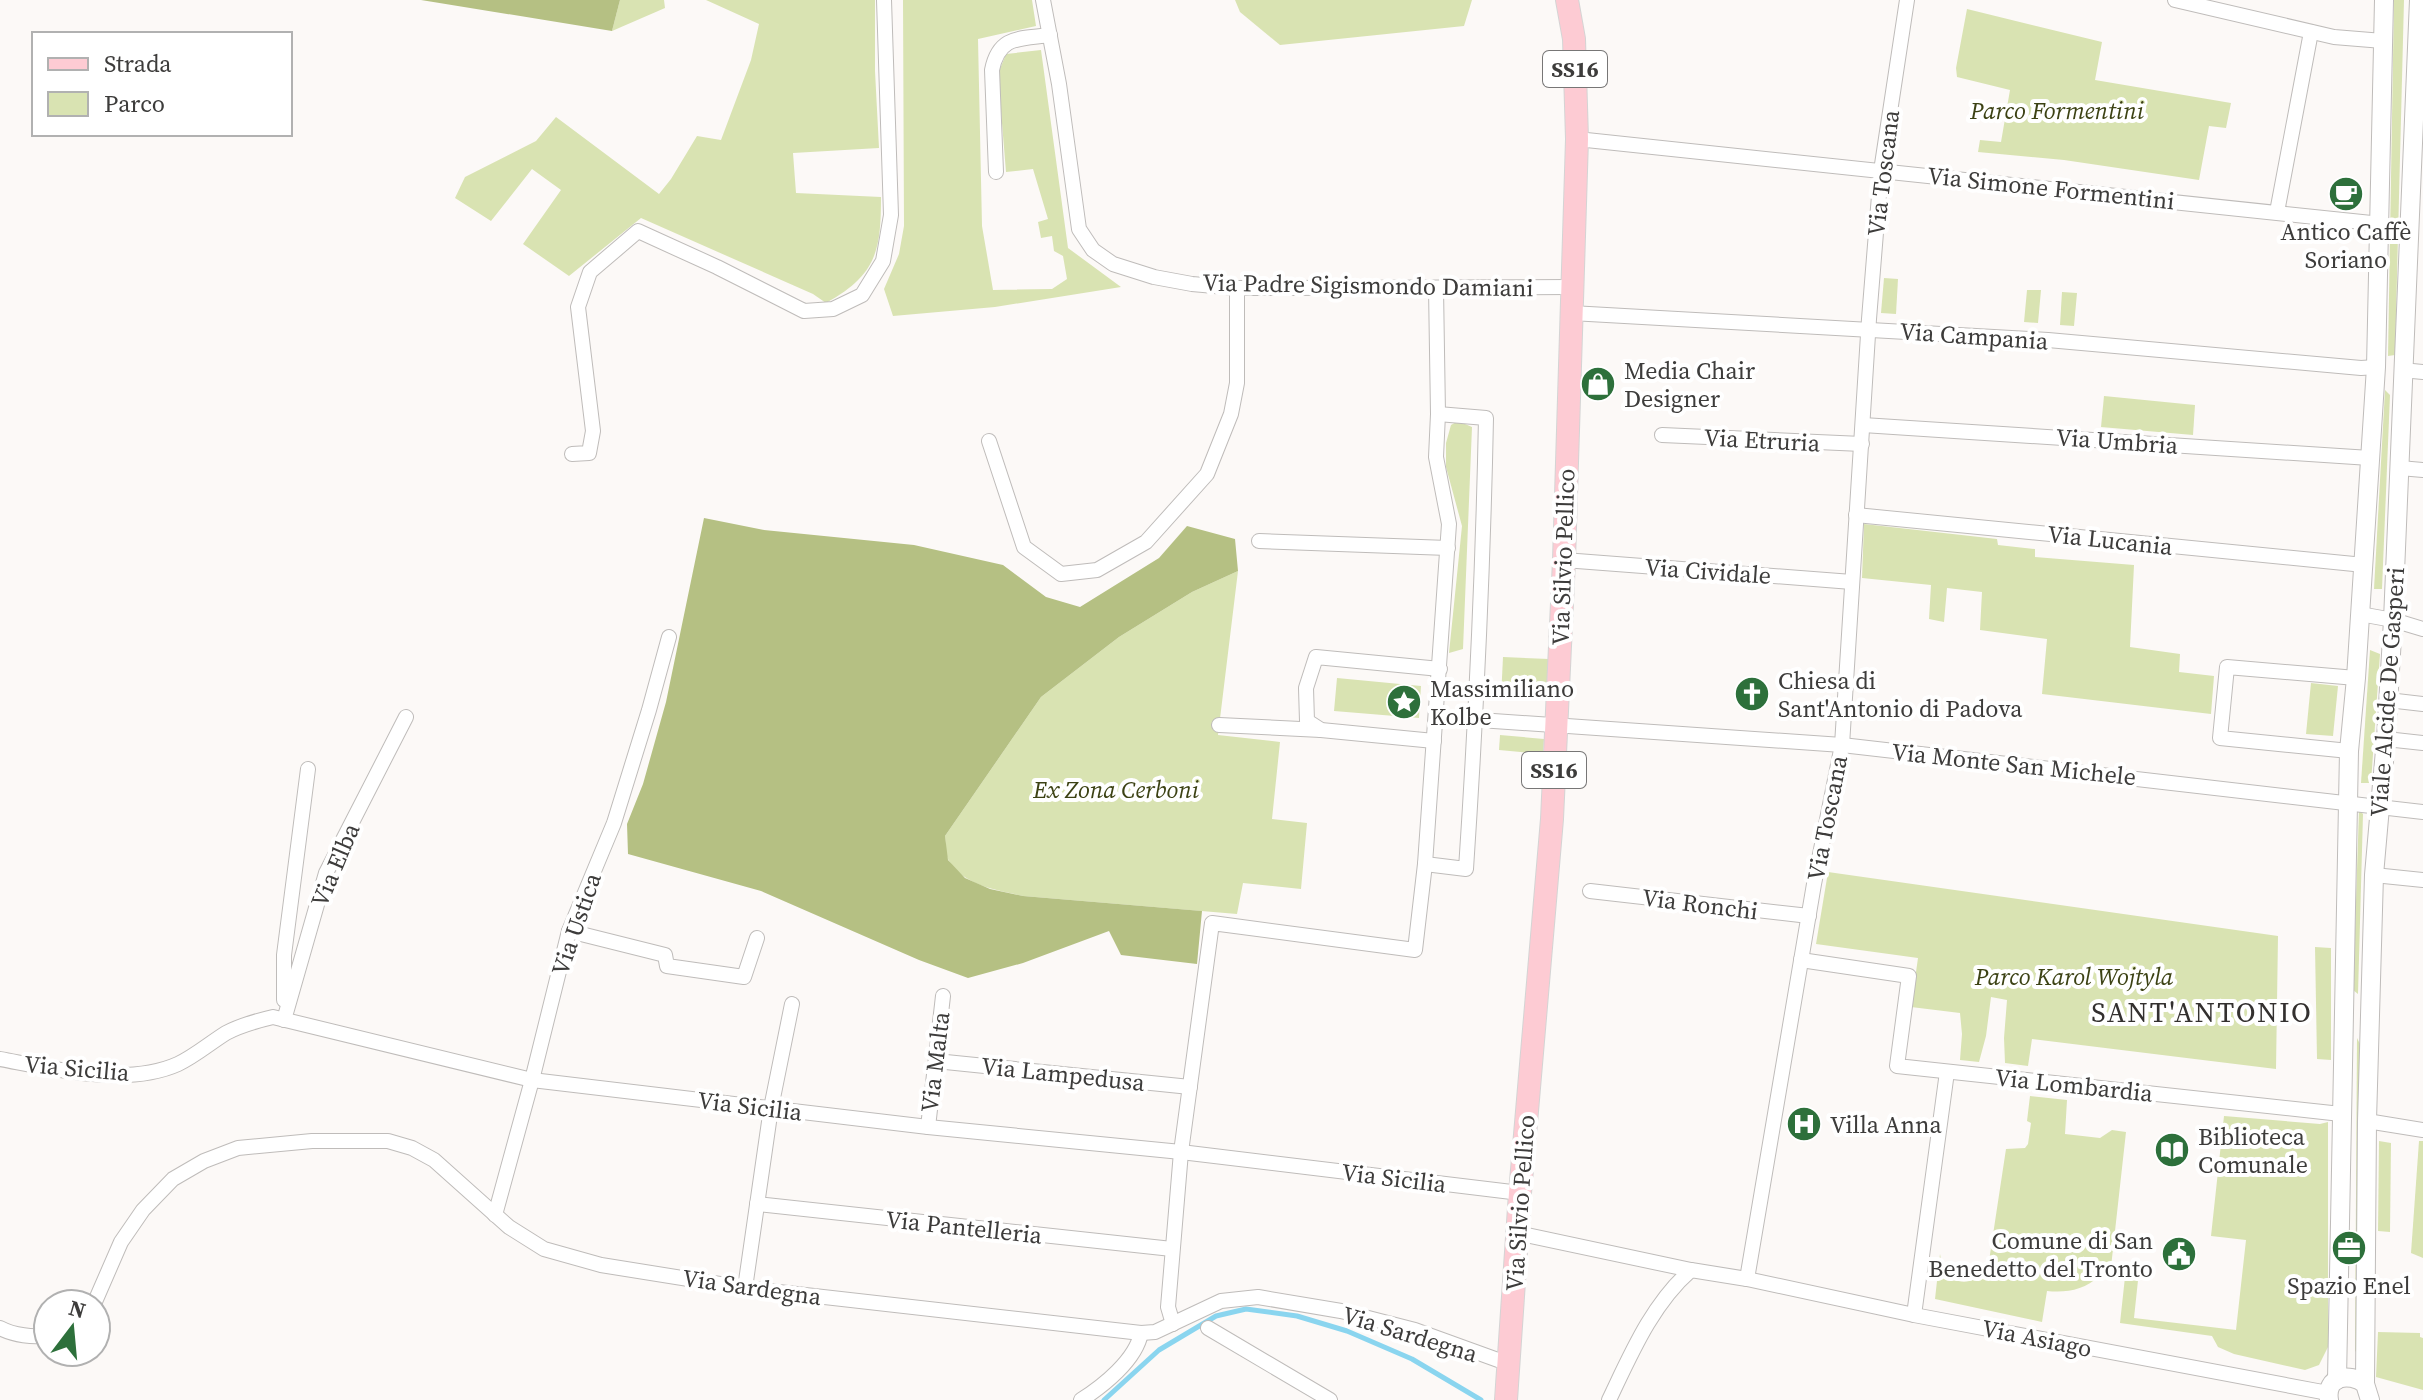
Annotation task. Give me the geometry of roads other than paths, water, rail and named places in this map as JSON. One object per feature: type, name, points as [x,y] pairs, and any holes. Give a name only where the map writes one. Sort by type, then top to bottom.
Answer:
[{"type":"main road","name":"Via Silvio Pellico","points":[[1506,1400],[1520,1193],[1547,893],[1564,560],[1577,139],[1574,39],[1567,0]]},
{"type":"street","points":[[572,454],[589,453],[593,431],[578,307],[590,272],[638,231],[804,311],[833,309],[862,295],[883,261],[891,215],[884,0]]},
{"type":"street","name":"Via Padre Sigismondo Damiani","points":[[1043,0],[1059,84],[1077,220],[1087,244],[1106,260],[1143,274],[1180,282],[1237,288],[1571,287]]},
{"type":"street","name":"Via Toscana","points":[[1747,1279],[1801,960],[1842,745],[1881,171],[1907,0]]},
{"type":"street","points":[[2175,0],[2334,37],[2383,41]]},
{"type":"street","name":"Viale Alcide De Gasperi","points":[[2331,1391],[2349,751],[2376,367],[2384,0]]},
{"type":"street","name":"Viale Alcide De Gasperi","points":[[2368,1392],[2367,1121],[2374,875],[2393,620],[2402,370],[2416,235],[2419,0]]},
{"type":"street","points":[[2277,212],[2311,32]]},
{"type":"street","points":[[996,172],[992,70],[996,56],[1011,41],[1050,35]]},
{"type":"street","name":"Via Simone Formentini","points":[[1577,139],[2381,224]]},
{"type":"street","points":[[989,441],[1024,547],[1061,574],[1097,570],[1146,542],[1207,474],[1231,414],[1237,383],[1237,288]]},
{"type":"street","points":[[1173,1324],[1168,1307],[1181,1152],[1212,923],[1415,950],[1425,864],[1449,524],[1436,457],[1436,288]]},
{"type":"street","name":"Via Campania","points":[[1571,313],[2048,340],[2376,367]]},
{"type":"street","points":[[2402,370],[2423,372]]},
{"type":"street","points":[[1425,864],[1466,869],[1483,563],[1486,418],[1438,414]]},
{"type":"street","name":"Via Umbria","points":[[1863,425],[2370,458]]},
{"type":"street","name":"Via Etruria","points":[[1662,435],[1862,444]]},
{"type":"street","points":[[2400,468],[2423,470]]},
{"type":"street","name":"Via Lucania","points":[[1856,515],[2364,565]]},
{"type":"street","points":[[1259,541],[1448,548]]},
{"type":"street","name":"Via Cividale","points":[[1564,560],[1852,582]]},
{"type":"street","points":[[2360,614],[2423,629]]},
{"type":"street","name":"Via Ustica","points":[[495,1215],[569,931],[614,823],[669,637]]},
{"type":"street","points":[[1321,730],[1307,721],[1306,688],[1316,657],[1440,669]]},
{"type":"street","points":[[2349,751],[2220,738],[2227,667],[2356,678]]},
{"type":"street","points":[[2388,700],[2423,704]]},
{"type":"street","name":"Via Elba","points":[[284,1020],[326,873],[406,717]]},
{"type":"street","name":"Via Monte San Michele","points":[[1436,717],[1842,745],[2423,812]]},
{"type":"street","points":[[1219,725],[1321,730],[1434,741]]},
{"type":"street","points":[[2386,739],[2423,743]]},
{"type":"street","points":[[284,1020],[284,955],[308,769]]},
{"type":"street","points":[[2374,875],[2423,880]]},
{"type":"street","name":"Via Ronchi","points":[[1590,891],[1809,916]]},
{"type":"street","points":[[569,931],[665,955],[667,966],[744,977],[757,938]]},
{"type":"street","name":"Via Lombardia","points":[[1801,960],[1909,976],[1897,1066],[2341,1114]]},
{"type":"street","name":"Via Malta","points":[[928,1127],[943,996]]},
{"type":"street","points":[[745,1288],[771,1108],[792,1004]]},
{"type":"street","name":"Via Sicilia","points":[[0,1059],[54,1069],[130,1076],[177,1064],[228,1032],[250,1022],[273,1017],[532,1080],[1520,1193]]},
{"type":"street","name":"Via Lampedusa","points":[[936,1061],[1190,1087]]},
{"type":"street","points":[[1914,1315],[1947,1072]]},
{"type":"street","points":[[2367,1121],[2423,1130]]},
{"type":"street","name":"Via Sardegna","points":[[101,1288],[121,1242],[143,1210],[173,1179],[204,1161],[238,1148],[312,1141],[388,1141],[412,1148],[434,1160],[509,1227],[544,1249],[601,1265],[745,1288],[1141,1333],[1155,1332],[1221,1301],[1258,1297],[1341,1311],[1415,1330],[1509,1364]]},
{"type":"street","name":"Via Pantelleria","points":[[757,1204],[1172,1249]]},
{"type":"street","points":[[1517,1233],[1747,1279]]},
{"type":"street","points":[[1609,1400],[1640,1336],[1677,1282],[1691,1270]]},
{"type":"street","name":"Via Asiago","points":[[1747,1279],[1914,1315],[2331,1391]]},
{"type":"street","points":[[0,1328],[32,1336]]},
{"type":"street","points":[[1208,1328],[1330,1400]]},
{"type":"street","points":[[1081,1400],[1129,1357],[1141,1333]]},
{"type":"street","points":[[2331,1391],[2350,1376],[2368,1392]]},
{"type":"waterway","points":[[1104,1400],[1159,1350],[1216,1316],[1246,1309],[1297,1316],[1347,1331],[1412,1359],[1481,1400]]},
{"type":"place","name":"Antico Caffè Soriano","points":[[2346,194]]},
{"type":"place","name":"Media Chair Designer","points":[[1598,384]]},
{"type":"place","name":"Chiesa di Sant'Antonio di Padova","points":[[1752,694]]},
{"type":"place","name":"Massimiliano Kolbe","points":[[1404,702]]},
{"type":"place","name":"Villa Anna","points":[[1804,1124]]},
{"type":"place","name":"Biblioteca Comunale","points":[[2172,1150]]},
{"type":"place","name":"Spazio Enel","points":[[2349,1248]]},
{"type":"place","name":"Comune di San Benedetto del Tronto","points":[[2179,1254]]},
{"type":"district","name":"SANT'ANTONIO","points":[[2202,1012]]},
{"type":"park label","name":"Parco Formentini","points":[[2057,110]]},
{"type":"park label","name":"Ex Zona Cerboni","points":[[1116,789]]},
{"type":"park label","name":"Parco Karol Wojtyla","points":[[2074,976]]}]
